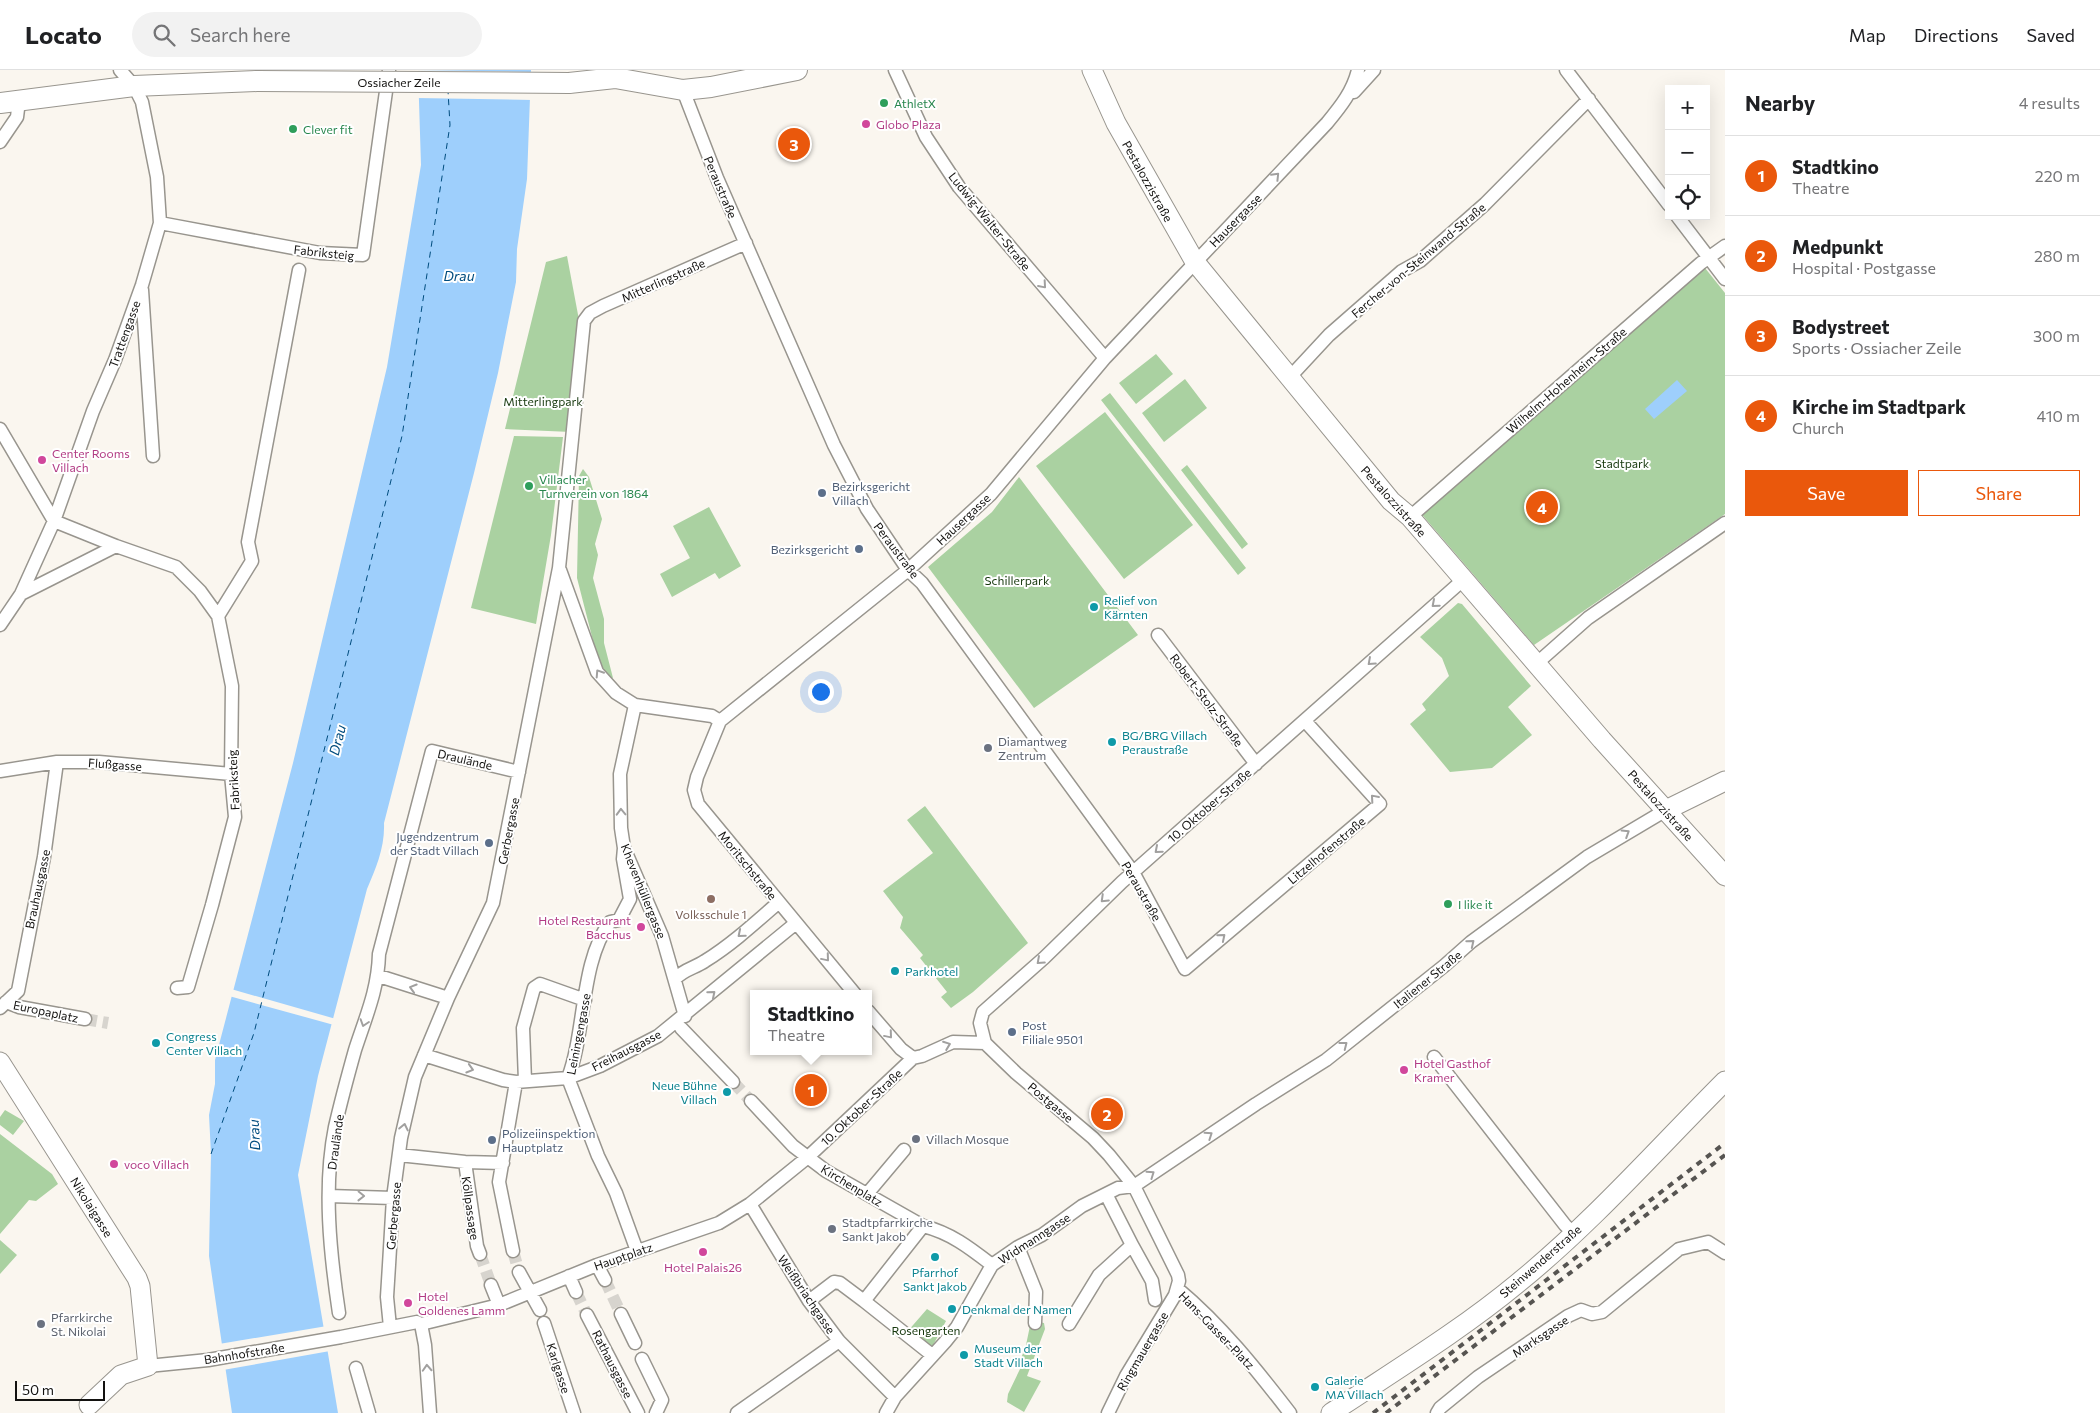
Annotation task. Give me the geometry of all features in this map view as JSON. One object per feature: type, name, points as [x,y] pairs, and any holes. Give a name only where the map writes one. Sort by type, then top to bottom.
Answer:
[{"type":"main road","name":"Ossiacher Zeile","points":[[10,102],[134,86],[257,81],[569,83],[615,78],[683,90],[710,87],[797,70]]},
{"type":"main road","name":"Pestalozzistraße","points":[[1092,70],[1116,123],[1195,262],[1391,501],[1410,517],[1536,664],[1725,876]]},
{"type":"main road","name":"Italiener Straße","points":[[1666,810],[1725,781]]},
{"type":"main road","name":"Nikolaigasse","points":[[0,1062],[137,1278],[140,1286],[148,1366]]},
{"type":"main road","name":"Steinwenderstraße","points":[[1331,1413],[1518,1284],[1640,1169],[1725,1081]]},
{"type":"main road","name":"Bahnhofstraße","points":[[85,1409],[121,1375],[148,1366]]},
{"type":"street","name":"Trattengasse","points":[[0,625],[21,594],[54,521],[93,411],[115,360],[142,285],[160,223],[157,177],[142,102],[134,86],[120,70]]},
{"type":"street","name":"Fabriksteig","points":[[160,223],[320,253],[363,256],[389,70]]},
{"type":"street","name":"Ludwig-Walter-Straße","points":[[895,70],[926,137],[958,187],[1106,358]]},
{"type":"street","name":"Hausergasse","points":[[1344,103],[1355,83],[1358,70]]},
{"type":"street","name":"Hausergasse","points":[[720,721],[908,570],[991,494],[1106,358],[1327,123],[1374,70]]},
{"type":"street","points":[[1566,70],[1665,200]]},
{"type":"street","name":"Peraustraße","points":[[683,90],[717,178],[834,445],[867,509],[908,570],[922,583],[1133,872],[1185,969]]},
{"type":"street","name":"Fercher-von-Steinwand-Straße","points":[[1290,377],[1329,335],[1402,271],[1420,261],[1485,204],[1589,99]]},
{"type":"street","points":[[0,142],[17,117],[10,102]]},
{"type":"street","points":[[1680,220],[1725,279]]},
{"type":"street","name":"Mitterlingstraße","points":[[584,321],[590,313],[603,306],[746,244]]},
{"type":"street","name":"Wilhelm-Hohenheim-Straße","points":[[1410,517],[1562,383],[1708,258],[1725,246]]},
{"type":"street","name":"Fabriksteig","points":[[218,616],[252,561],[248,542],[299,270]]},
{"type":"street","points":[[142,285],[153,456]]},
{"type":"street","name":"Gerbergasse","points":[[390,1327],[387,1297],[393,1198],[399,1154],[414,1077],[448,998],[493,903],[559,568],[584,321]]},
{"type":"street","points":[[0,429],[54,521]]},
{"type":"street","name":"Fabriksteig","points":[[54,521],[116,546],[176,567],[200,591],[218,616],[232,686],[230,774],[235,817],[188,987],[177,988]]},
{"type":"street","points":[[1536,664],[1588,618],[1725,524]]},
{"type":"street","name":"Trattengasse","points":[[21,594],[116,546]]},
{"type":"street","points":[[559,568],[597,672],[616,693],[635,705],[712,716],[720,721]]},
{"type":"street","name":"10. Oktober-Straße","points":[[986,1043],[980,1023],[985,1008],[1044,958],[1133,872],[1463,580]]},
{"type":"street","name":"Robert-Stolz-Straße","points":[[1158,635],[1256,764]]},
{"type":"street","name":"Khevenhüllergasse","points":[[635,705],[620,774],[621,828],[624,848],[662,936],[675,978],[683,1022]]},
{"type":"street","name":"Moritschstraße","points":[[720,721],[697,777],[694,790],[698,804],[852,990]]},
{"type":"street","name":"Litzelhofenstraße","points":[[1185,969],[1380,804],[1305,721]]},
{"type":"street","name":"Draulände","points":[[339,1313],[333,1270],[329,1196],[335,1128],[356,1049],[379,976],[379,954],[432,751],[520,772]]},
{"type":"street","name":"Flußgasse","points":[[0,771],[57,762],[98,762],[230,774]]},
{"type":"street","name":"Brauhausgasse","points":[[3,1005],[18,991],[44,857],[57,762]]},
{"type":"street","name":"Italiener Straße","points":[[1134,1186],[1256,1104],[1326,1060],[1444,966],[1471,942],[1587,857],[1666,810]]},
{"type":"street","name":"Leiningengasse","points":[[624,848],[630,899],[618,920],[610,922],[604,930],[593,958],[575,1061],[568,1078],[598,1156],[616,1193],[637,1251]]},
{"type":"street","points":[[675,978],[681,972],[704,963],[779,902]]},
{"type":"street","name":"Freihausgasse","points":[[424,1054],[503,1080],[520,1081],[568,1078],[600,1066],[683,1022],[796,923]]},
{"type":"street","points":[[379,976],[448,998]]},
{"type":"street","points":[[513,1250],[499,1182],[520,1081],[523,1028],[534,988],[540,984],[585,1000]]},
{"type":"street","name":"Europaplatz","points":[[3,1005],[85,1019]]},
{"type":"street","points":[[872,1016],[901,1049],[912,1058],[922,1056],[953,1042],[986,1043]]},
{"type":"street","points":[[683,1022],[733,1082]]},
{"type":"street","name":"Postgasse","points":[[986,1043],[1016,1073],[1093,1138],[1110,1155],[1134,1186]]},
{"type":"street","points":[[1434,1057],[1565,1225],[1573,1232]]},
{"type":"street","name":"10. Oktober-Straße","points":[[808,1157],[912,1058]]},
{"type":"street","name":"Kirchenplatz","points":[[751,1102],[793,1146],[838,1179],[923,1226],[940,1230],[962,1242],[992,1265]]},
{"type":"street","points":[[867,1194],[904,1150]]},
{"type":"street","points":[[399,1154],[465,1162],[503,1163]]},
{"type":"street","name":"Hauptplatz","points":[[422,1324],[499,1305],[597,1265],[719,1223],[750,1204],[808,1157]]},
{"type":"street","name":"Köllpassage","points":[[465,1162],[477,1246],[480,1254]]},
{"type":"street","name":"Widmanngasse","points":[[886,1413],[895,1396],[957,1327],[992,1265],[1018,1247],[1042,1235],[1082,1206],[1118,1188],[1134,1186]]},
{"type":"street","name":"Hans-Gasser-Platz","points":[[1134,1186],[1178,1274],[1178,1289],[1226,1334],[1256,1368],[1290,1413]]},
{"type":"street","points":[[1106,1194],[1152,1281],[1155,1300]]},
{"type":"street","points":[[329,1196],[393,1198]]},
{"type":"street","name":"Weißbriachgasse","points":[[750,1204],[809,1301],[839,1341],[895,1396]]},
{"type":"street","points":[[864,1301],[923,1226]]},
{"type":"street","name":"Marksgasse","points":[[1437,1413],[1440,1408],[1478,1378],[1568,1316],[1582,1310],[1592,1314],[1602,1312],[1679,1249],[1708,1242],[1725,1252]]},
{"type":"street","points":[[1069,1324],[1099,1275],[1132,1245]]},
{"type":"street","points":[[1018,1247],[1036,1292],[1035,1323]]},
{"type":"street","points":[[597,1265],[605,1280]]},
{"type":"street","points":[[518,1272],[540,1310]]},
{"type":"street","points":[[569,1276],[576,1292]]},
{"type":"street","points":[[809,1301],[834,1282],[840,1282],[932,1355]]},
{"type":"street","points":[[491,1285],[499,1305]]},
{"type":"street","name":"Ringmauergasse","points":[[1108,1413],[1126,1376],[1178,1289]]},
{"type":"street","points":[[621,1314],[635,1343]]},
{"type":"street","name":"Rathausgasse","points":[[587,1315],[638,1413]]},
{"type":"street","name":"Bahnhofstraße","points":[[148,1366],[208,1360],[342,1338],[417,1322],[422,1324]]},
{"type":"street","name":"Karlgasse","points":[[544,1323],[574,1413]]},
{"type":"street","points":[[422,1324],[426,1354],[427,1410]]},
{"type":"street","points":[[737,1413],[839,1341]]},
{"type":"street","points":[[642,1358],[662,1400],[656,1413]]},
{"type":"street","points":[[356,1368],[369,1413]]},
{"type":"green space","name":"Mitterlingpark","points":[[567,256],[579,320],[571,432],[505,429],[546,262]]},
{"type":"green space","name":"Stadtpark","points":[[1701,263],[1725,293],[1725,514],[1534,645],[1418,510]]},
{"type":"green space","points":[[1156,354],[1173,374],[1136,404],[1119,383]]},
{"type":"green space","points":[[1185,379],[1207,408],[1164,442],[1142,413]]},
{"type":"green space","points":[[1110,393],[1246,568],[1238,575],[1101,400]]},
{"type":"green space","points":[[1105,412],[1193,525],[1124,579],[1036,466]]},
{"type":"green space","name":"Villacher Turnverein von 1864","points":[[514,436],[563,437],[551,535],[536,624],[471,608]]},
{"type":"green space","points":[[1187,465],[1248,544],[1242,549],[1181,470]]},
{"type":"green space","points":[[583,469],[589,477],[602,519],[595,544],[598,555],[593,578],[604,619],[604,643],[613,678],[606,676],[600,668],[577,578],[579,476]]},
{"type":"green space","name":"Schillerpark","points":[[1019,477],[1138,635],[1034,708],[928,567],[992,512]]},
{"type":"green space","points":[[709,507],[741,566],[719,579],[715,573],[672,597],[660,574],[690,558],[673,526]]},
{"type":"green space","points":[[1458,603],[1462,604],[1531,686],[1508,707],[1532,735],[1492,768],[1450,772],[1410,724],[1426,710],[1422,704],[1449,676],[1442,658],[1420,637]]},
{"type":"green space","points":[[925,806],[1028,943],[973,992],[951,1008],[941,997],[947,992],[920,958],[923,955],[900,928],[903,917],[883,891],[933,853],[907,820]]},
{"type":"green space","points":[[5,1110],[24,1121],[13,1135],[0,1125],[0,1117]]},
{"type":"green space","points":[[0,1134],[52,1174],[58,1184],[36,1201],[29,1200],[0,1234]]},
{"type":"green space","points":[[0,1240],[17,1255],[0,1274]]},
{"type":"green space","name":"Rosengarten","points":[[927,1309],[946,1321],[930,1351],[907,1332]]},
{"type":"green space","points":[[1031,1321],[1044,1323],[1045,1329],[1027,1376],[1041,1381],[1024,1412],[1007,1402],[1008,1394],[1020,1369],[1018,1367],[1026,1345]]},
{"type":"water","name":"Drau","points":[[418,70],[531,70],[527,179],[517,249],[516,282],[498,373],[474,473],[384,823],[377,865],[367,889],[318,1076],[298,1175],[338,1413],[232,1413],[209,1256],[211,1154],[209,1115],[215,1084],[215,1060],[293,763],[387,367],[421,165]]},
{"type":"water","points":[[1677,380],[1687,391],[1654,419],[1645,409]]},
{"type":"pier","points":[[415,70],[533,72],[533,100],[416,98]]},
{"type":"pier","points":[[231,989],[336,1019],[334,1025],[229,996]]},
{"type":"pier","points":[[327,1326],[330,1351],[223,1370],[219,1344]]},
{"type":"ferry route","points":[[211,1154],[254,1033],[402,436],[450,125],[448,91]]},
{"type":"tunnel","points":[[85,1019],[108,1023]]},
{"type":"tunnel","points":[[733,1082],[751,1101]]},
{"type":"tunnel","points":[[513,1251],[519,1272]]},
{"type":"tunnel","points":[[480,1254],[491,1285]]},
{"type":"tunnel","points":[[605,1280],[621,1314]]},
{"type":"tunnel","points":[[576,1292],[587,1315]]},
{"type":"railway","points":[[1373,1413],[1725,1143]]},
{"type":"railway","points":[[1386,1413],[1725,1155]]},
{"type":"place","name":"AthletX","points":[[884,103]]},
{"type":"place","name":"Globo Plaza","points":[[866,124]]},
{"type":"place","name":"Clever fit","points":[[293,129]]},
{"type":"place","name":"Bodystreet","points":[[794,144]]},
{"type":"place","name":"Center Rooms Villach","points":[[42,460]]},
{"type":"place","name":"Villacher Turnverein von 1864","points":[[529,486]]},
{"type":"place","name":"Bezirksgericht Villach","points":[[822,493]]},
{"type":"place","name":"Kirche im Stadtpark","points":[[1542,507]]},
{"type":"place","name":"Bezirksgericht","points":[[859,549]]},
{"type":"place","name":"Relief von Kärnten","points":[[1094,607]]},
{"type":"place","name":"BG/BRG Villach Peraustraße","points":[[1112,742]]},
{"type":"place","name":"Diamantweg Zentrum","points":[[988,748]]},
{"type":"place","name":"Jugendzentrum der Stadt Villach","points":[[489,843]]},
{"type":"place","name":"Volksschule 1","points":[[711,899]]},
{"type":"place","name":"I like it","points":[[1448,904]]},
{"type":"place","name":"Hotel Restaurant Bacchus","points":[[641,927]]},
{"type":"place","name":"Parkhotel","points":[[895,971]]},
{"type":"place","name":"Post Filiale 9501","points":[[1012,1032]]},
{"type":"place","name":"Congress Center Villach","points":[[156,1043]]},
{"type":"place","name":"Hotel Gasthof Kramer","points":[[1404,1070]]},
{"type":"place","name":"Stadtkino","points":[[811,1090]]},
{"type":"place","name":"Neue Bühne Villach","points":[[727,1092]]},
{"type":"place","name":"Medpunkt","points":[[1107,1114]]},
{"type":"place","name":"Villach Mosque","points":[[916,1139]]},
{"type":"place","name":"Polizeiinspektion Hauptplatz","points":[[492,1140]]},
{"type":"place","name":"voco Villach","points":[[114,1164]]},
{"type":"place","name":"Stadtpfarrkirche Sankt Jakob","points":[[832,1229]]},
{"type":"place","name":"Hotel Palais26","points":[[703,1252]]},
{"type":"place","name":"Pfarrhof Sankt Jakob","points":[[935,1257]]},
{"type":"place","name":"Hotel Goldenes Lamm","points":[[408,1303]]},
{"type":"place","name":"Denkmal der Namen","points":[[952,1309]]},
{"type":"place","name":"Pfarrkirche St. Nikolai","points":[[41,1324]]},
{"type":"place","name":"Museum der Stadt Villach","points":[[964,1355]]},
{"type":"place","name":"Galerie MA Villach","points":[[1315,1387]]}]
